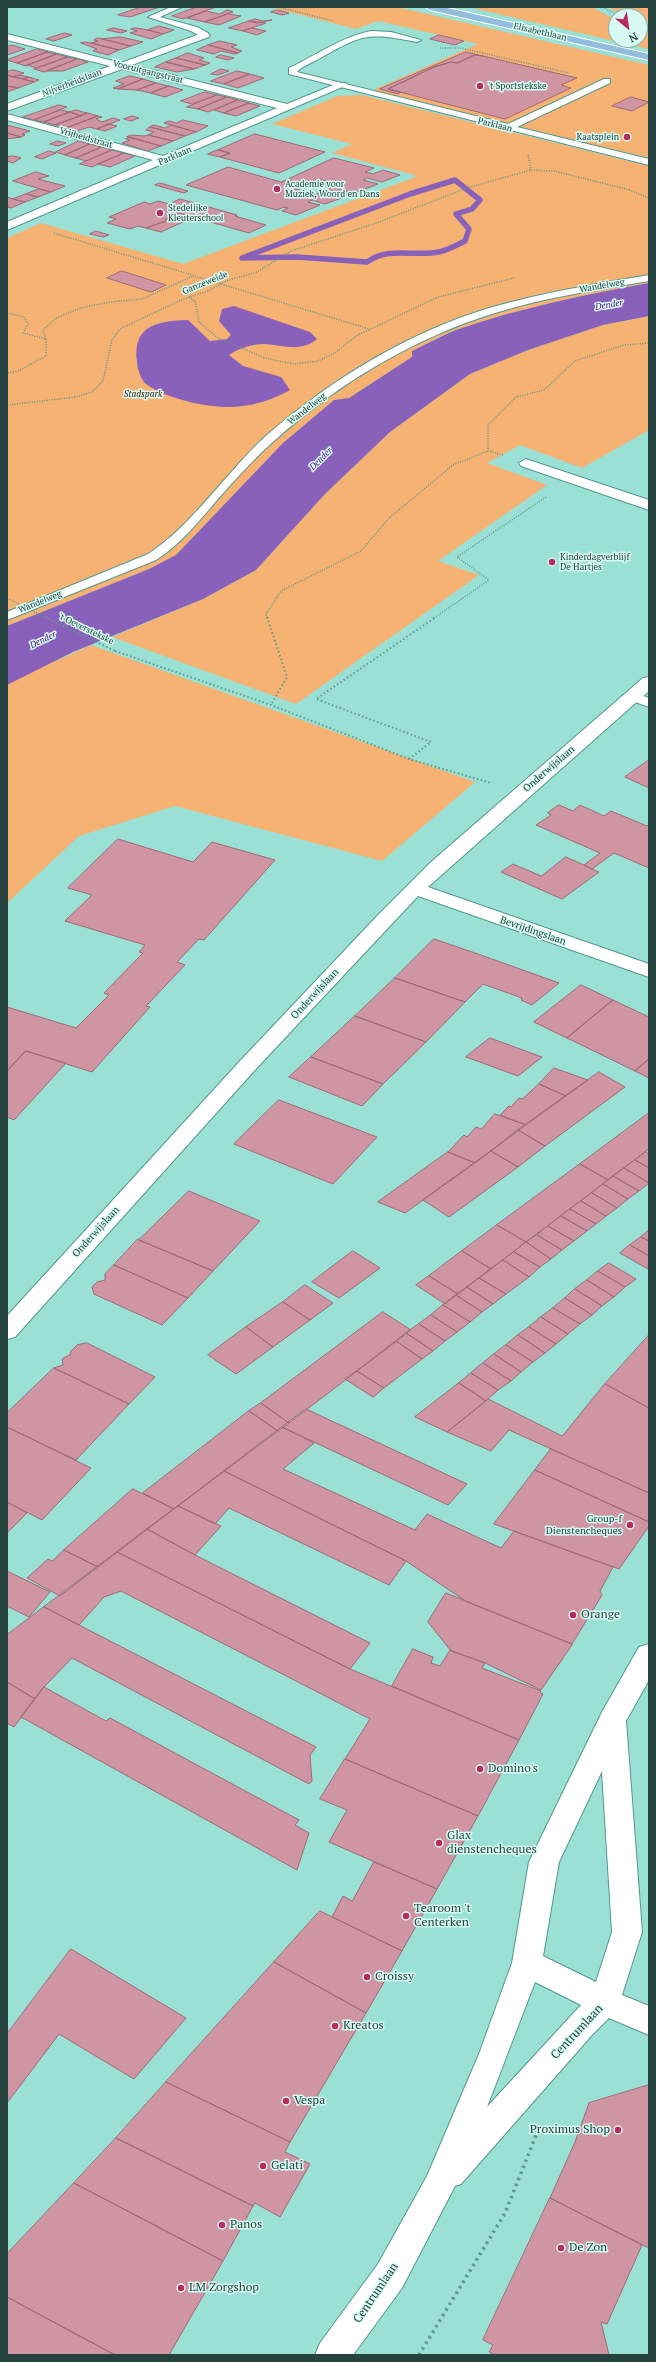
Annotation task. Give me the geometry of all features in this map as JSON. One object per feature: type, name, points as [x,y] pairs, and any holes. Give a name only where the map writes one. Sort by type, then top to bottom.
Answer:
[{"type":"main road","name":"Elisabethlaan","points":[[430,7],[649,57]]},
{"type":"street","name":"Nijverheidslaan","points":[[7,108],[205,35]]},
{"type":"street","name":"Vooruitgangstraat","points":[[7,38],[121,65],[288,108]]},
{"type":"street","name":"Parklaan","points":[[10,223],[342,86]]},
{"type":"street","name":"Vrijheidstraat","points":[[7,116],[164,160]]},
{"type":"street","points":[[7,214],[10,223]]},
{"type":"street","points":[[526,463],[649,505]]},
{"type":"street","name":"Onderwijslaan","points":[[7,1331],[247,1066],[438,866],[649,682]]},
{"type":"street","name":"Bevrijdingslaan","points":[[416,889],[649,971]]},
{"type":"street","name":"Centrumlaan","points":[[332,2355],[390,2276],[439,2186],[494,2054],[527,1963],[544,1862],[612,1720],[649,1655]]},
{"type":"street","name":"Centrumlaan","points":[[439,2186],[581,2026],[605,2002],[627,1932],[612,1720]]},
{"type":"street","points":[[527,1963],[605,2002],[649,2021]]},
{"type":"lane","points":[[178,7],[152,17],[194,29],[205,35]]},
{"type":"lane","name":"Parklaan","points":[[417,40],[383,33],[362,36],[328,50],[308,63],[292,70],[294,74],[649,162]]},
{"type":"lane","points":[[507,128],[607,82]]},
{"type":"lane","name":"Wandelweg","points":[[7,616],[152,557],[172,545],[186,533],[210,501],[276,434],[329,391],[402,346],[472,317],[526,301],[649,278]]},
{"type":"lane","points":[[632,696],[649,703]]},
{"type":"path","points":[[278,7],[383,33]]},
{"type":"path","points":[[440,48],[461,48],[607,82]]},
{"type":"path","name":"Ganzeweide","points":[[7,405],[76,397],[92,392],[103,381],[112,340],[120,329],[189,297],[208,291],[220,284],[257,272],[291,251],[379,222],[466,189],[531,170],[554,171],[630,190],[649,198]]},
{"type":"path","points":[[10,223],[370,329]]},
{"type":"path","points":[[7,373],[18,371],[46,356],[46,339],[44,330],[56,318],[74,310],[110,302],[142,299],[194,276]]},
{"type":"path","points":[[189,297],[195,301],[199,322],[218,338],[240,350]]},
{"type":"path","points":[[7,314],[24,317],[28,324],[23,333],[46,339]]},
{"type":"path","points":[[488,451],[488,425],[516,398],[544,390],[575,361],[624,345],[649,343]]},
{"type":"path","points":[[270,705],[287,677],[266,614],[281,591],[361,551],[389,518],[453,465],[488,451],[526,463]]},
{"type":"path","points":[[409,759],[431,742],[316,699],[489,580],[457,557],[557,490],[581,482]]},
{"type":"path","name":"'t Oeverstekske","points":[[7,598],[115,651],[270,705],[409,759],[522,793]]},
{"type":"path","points":[[419,2355],[505,2213],[540,2126]]},
{"type":"green space","points":[[269,7],[397,7],[649,65],[649,158],[371,91],[478,44],[378,21],[356,29]]},
{"type":"green space","points":[[468,7],[592,7],[608,16],[608,39]]},
{"type":"green space","points":[[608,7],[649,7],[649,23],[648,8]]},
{"type":"green space","points":[[648,29],[649,29],[649,49],[645,48],[648,48]]},
{"type":"green space","name":"Stadspark","points":[[362,95],[649,166],[649,283],[576,297],[504,315],[450,332],[412,351],[412,357],[349,398],[334,400],[283,443],[176,555],[149,569],[7,626],[7,238],[41,223],[183,264],[418,176],[332,153],[352,144],[272,124],[337,96]]},
{"type":"green space","points":[[649,316],[649,430],[582,468],[520,445],[487,463],[547,485],[438,561],[479,575],[296,704],[112,637],[203,599],[256,570],[325,494],[390,432],[470,374],[528,350],[603,325]]},
{"type":"green space","points":[[91,645],[475,782],[382,861],[175,806],[79,836],[7,903],[7,685],[25,675]]},
{"type":"water","name":"Dender","points":[[649,283],[649,316],[603,325],[528,350],[470,374],[390,432],[325,494],[256,570],[203,599],[73,652],[7,685],[7,626],[149,569],[176,555],[283,443],[334,400],[349,398],[412,357],[412,351],[456,330],[504,315],[576,297]]},
{"type":"water","points":[[234,306],[310,332],[317,339],[304,346],[298,347],[264,344],[255,345],[241,348],[229,355],[243,366],[281,377],[290,390],[262,402],[234,407],[220,407],[172,397],[156,390],[144,382],[137,362],[139,340],[143,333],[157,324],[188,320],[210,341],[227,339],[231,335],[219,321],[222,309]]},
{"type":"building","points":[[141,7],[160,7],[130,17],[118,15]]},
{"type":"building","points":[[197,7],[216,7],[183,19],[172,16]]},
{"type":"building","points":[[228,10],[233,12],[205,22],[187,18],[206,11],[219,14]]},
{"type":"building","points":[[278,10],[289,13],[282,15],[271,12]]},
{"type":"building","points":[[228,14],[241,16],[219,25],[205,22]]},
{"type":"building","points":[[255,19],[263,21],[272,20],[257,23],[249,21]]},
{"type":"building","points":[[249,21],[266,23],[243,31],[229,28]]},
{"type":"building","points":[[159,26],[174,30],[163,34],[148,30]]},
{"type":"building","points":[[114,28],[127,31],[121,33],[107,30]]},
{"type":"building","points":[[136,28],[163,34],[151,39],[130,33],[137,31],[131,29]]},
{"type":"building","points":[[252,28],[266,31],[257,35],[243,31]]},
{"type":"building","points":[[65,33],[72,35],[54,41],[46,39]]},
{"type":"building","points":[[439,35],[464,41],[455,45],[430,39]]},
{"type":"building","points":[[120,37],[143,42],[131,46],[102,39]]},
{"type":"building","points":[[98,38],[131,46],[119,50],[91,43],[98,41],[94,40]]},
{"type":"building","points":[[220,41],[237,45],[231,47],[242,51],[238,53],[208,45]]},
{"type":"building","points":[[85,42],[119,50],[108,55],[93,51],[97,49],[81,43]]},
{"type":"building","points":[[12,45],[25,49],[7,55],[7,47]]},
{"type":"building","points":[[208,45],[238,53],[234,54],[221,51],[214,54],[197,50]]},
{"type":"building","points":[[37,49],[48,52],[17,63],[7,60]]},
{"type":"building","points":[[48,52],[57,54],[26,66],[17,63]]},
{"type":"building","points":[[466,52],[483,56],[475,55],[457,63],[451,62],[434,67],[388,89],[401,92],[398,94],[380,89]]},
{"type":"building","points":[[188,53],[204,58],[199,60],[210,63],[205,65],[176,58]]},
{"type":"building","points":[[57,54],[68,57],[37,68],[27,65]]},
{"type":"building","points":[[221,55],[234,58],[228,60],[216,57]]},
{"type":"building","name":"'t Sportstekske","points":[[475,55],[577,78],[561,85],[571,88],[505,119],[388,89],[434,67],[451,62],[457,63]]},
{"type":"building","points":[[68,57],[77,59],[44,72],[34,69]]},
{"type":"building","points":[[176,58],[205,65],[194,69],[166,62]]},
{"type":"building","points":[[77,59],[88,62],[63,71],[47,71]]},
{"type":"building","points":[[166,62],[194,69],[177,72],[155,67]]},
{"type":"building","points":[[221,69],[229,71],[218,75],[211,74]]},
{"type":"building","points":[[13,70],[24,73],[13,77],[7,75],[7,72]]},
{"type":"building","points":[[237,71],[250,74],[224,84],[211,81]]},
{"type":"building","points":[[250,74],[264,78],[238,88],[224,84]]},
{"type":"building","points":[[7,75],[34,82],[18,88],[7,86]]},
{"type":"building","points":[[19,75],[29,77],[23,79],[13,77]]},
{"type":"building","points":[[130,76],[143,79],[118,89],[113,88],[124,84],[116,81]]},
{"type":"building","points":[[29,77],[39,80],[34,82],[23,79]]},
{"type":"building","points":[[143,79],[156,83],[137,90],[118,89]]},
{"type":"building","points":[[156,83],[169,86],[151,93],[137,90]]},
{"type":"building","points":[[7,86],[18,88],[7,92]]},
{"type":"building","points":[[169,86],[183,90],[165,97],[151,93]]},
{"type":"building","points":[[205,92],[217,95],[192,104],[181,101]]},
{"type":"building","points":[[217,95],[227,97],[198,109],[187,107]]},
{"type":"building","points":[[227,97],[238,100],[208,112],[198,109]]},
{"type":"building","points":[[631,97],[649,102],[632,111],[612,106]]},
{"type":"building","points":[[238,100],[249,103],[224,113],[214,110]]},
{"type":"building","points":[[249,103],[260,106],[236,116],[224,113]]},
{"type":"building","points":[[59,105],[67,107],[34,120],[23,117]]},
{"type":"building","points":[[61,110],[70,112],[44,122],[34,120]]},
{"type":"building","points":[[76,110],[87,113],[81,116],[70,112]]},
{"type":"building","points":[[70,112],[81,116],[55,125],[44,122]]},
{"type":"building","points":[[88,113],[98,116],[66,128],[55,125]]},
{"type":"building","points":[[98,116],[102,117],[96,119],[102,122],[113,118],[120,120],[97,129],[89,127],[77,131],[66,128]]},
{"type":"building","points":[[132,116],[139,118],[131,121],[124,119]]},
{"type":"building","points":[[183,120],[208,126],[196,132],[164,123],[169,121],[176,123]]},
{"type":"building","points":[[109,124],[117,126],[105,131],[97,129]]},
{"type":"building","points":[[7,125],[30,131],[22,134],[25,135],[21,137],[7,133]]},
{"type":"building","points":[[154,125],[165,128],[171,125],[196,132],[185,136],[150,127]]},
{"type":"building","points":[[150,127],[185,136],[173,141],[148,135],[154,132],[146,130]]},
{"type":"building","points":[[7,133],[21,137],[7,139]]},
{"type":"building","points":[[255,134],[325,152],[279,173],[220,157],[230,153],[218,150]]},
{"type":"building","points":[[131,135],[148,135],[173,141],[161,146],[127,137]]},
{"type":"building","points":[[130,137],[161,146],[148,151],[122,143],[130,140],[126,139]]},
{"type":"building","points":[[58,141],[66,143],[58,146],[50,144]]},
{"type":"building","points":[[79,141],[90,144],[65,155],[56,152]]},
{"type":"building","points":[[90,144],[102,147],[76,158],[65,155]]},
{"type":"building","points":[[102,147],[112,150],[86,161],[76,158]]},
{"type":"building","points":[[112,150],[124,153],[92,167],[80,164]]},
{"type":"building","points":[[218,150],[230,153],[220,157],[208,154]]},
{"type":"building","points":[[49,151],[56,153],[42,159],[35,157]]},
{"type":"building","points":[[124,153],[135,156],[110,167],[98,164]]},
{"type":"building","points":[[14,156],[21,158],[13,163],[7,161],[7,157]]},
{"type":"building","points":[[334,158],[374,168],[365,172],[373,174],[383,170],[400,175],[382,182],[367,178],[363,180],[378,184],[354,193],[341,190],[337,191],[350,195],[325,204],[312,200],[308,202],[320,205],[296,215],[282,211],[288,208],[284,207],[277,210],[186,185],[228,167],[281,182]],"holes":[[[318,179],[338,184],[315,195],[296,189]]]},
{"type":"building","points":[[36,172],[49,176],[38,179],[65,186],[51,192],[13,181]]},
{"type":"building","points":[[160,183],[188,191],[184,193],[155,185]]},
{"type":"building","points":[[39,189],[51,192],[38,197],[26,194]]},
{"type":"building","points":[[26,194],[38,197],[25,202],[13,199]]},
{"type":"building","points":[[7,197],[25,202],[11,208],[7,207]]},
{"type":"building","points":[[180,199],[266,225],[249,233],[179,213],[166,219],[166,221],[146,228],[138,226],[130,229],[107,223],[116,219],[109,217],[144,202],[150,204],[158,201],[169,204]]},
{"type":"building","points":[[179,213],[194,217],[161,232],[146,228],[166,221],[166,219]]},
{"type":"building","points":[[96,231],[109,235],[103,237],[90,234]]},
{"type":"building","points":[[122,271],[166,285],[151,292],[107,278]]},
{"type":"building","points":[[649,760],[649,788],[625,777]]},
{"type":"building","points":[[559,805],[573,811],[580,805],[604,816],[611,811],[647,826],[649,824],[649,868],[614,853],[592,869],[584,865],[600,853],[536,825],[551,815],[548,813]]},
{"type":"building","points":[[118,839],[193,862],[212,842],[275,860],[204,940],[199,939],[177,962],[185,965],[146,1006],[150,1007],[92,1072],[26,1051],[7,1071],[7,1007],[76,1028],[109,995],[104,993],[143,953],[139,952],[145,945],[65,921],[92,895],[68,888]]},
{"type":"building","points":[[566,857],[599,872],[562,899],[501,872],[513,864],[541,876]]},
{"type":"building","points":[[434,939],[559,983],[532,1005],[521,1000],[522,998],[483,984],[465,1002],[395,978]]},
{"type":"building","points":[[395,978],[465,1002],[426,1042],[355,1016]]},
{"type":"building","points":[[581,985],[613,1000],[567,1038],[534,1022]]},
{"type":"building","points":[[613,1000],[649,1017],[649,1059],[635,1071],[567,1038]]},
{"type":"building","points":[[355,1016],[426,1042],[383,1084],[311,1057]]},
{"type":"building","points":[[490,1038],[542,1057],[518,1076],[466,1057]]},
{"type":"building","points":[[26,1051],[66,1063],[14,1120],[7,1117],[7,1071]]},
{"type":"building","points":[[311,1057],[383,1084],[362,1106],[289,1077]]},
{"type":"building","points":[[649,1059],[649,1078],[635,1071]]},
{"type":"building","points":[[554,1068],[588,1080],[566,1096],[539,1084]]},
{"type":"building","points":[[599,1072],[625,1087],[545,1146],[518,1130]]},
{"type":"building","points":[[539,1084],[566,1096],[526,1125],[500,1115],[509,1106],[511,1107],[519,1098],[522,1099]]},
{"type":"building","points":[[279,1100],[377,1137],[333,1184],[234,1144]]},
{"type":"building","points":[[649,1113],[649,1149],[608,1180],[580,1164]]},
{"type":"building","points":[[495,1114],[526,1125],[475,1163],[448,1152],[464,1135],[467,1137],[476,1127],[481,1129]]},
{"type":"building","points":[[518,1130],[545,1146],[518,1167],[491,1151]]},
{"type":"building","points":[[491,1151],[518,1167],[449,1217],[423,1200]]},
{"type":"building","points":[[448,1152],[475,1163],[405,1213],[378,1202]]},
{"type":"building","points":[[646,1152],[649,1154],[649,1168],[635,1160]]},
{"type":"building","points":[[635,1160],[649,1168],[649,1183],[624,1168]]},
{"type":"building","points":[[580,1164],[608,1180],[526,1242],[497,1225]]},
{"type":"building","points":[[624,1168],[649,1183],[639,1191],[613,1176]]},
{"type":"building","points":[[613,1176],[639,1191],[628,1199],[603,1184]]},
{"type":"building","points":[[603,1184],[628,1199],[617,1208],[592,1193]]},
{"type":"building","points":[[189,1191],[260,1221],[213,1271],[139,1240]]},
{"type":"building","points":[[592,1193],[617,1208],[606,1216],[581,1201]]},
{"type":"building","points":[[581,1201],[606,1216],[596,1224],[570,1209]]},
{"type":"building","points":[[570,1209],[596,1224],[587,1231],[561,1216]]},
{"type":"building","points":[[561,1216],[587,1231],[574,1241],[548,1226]]},
{"type":"building","points":[[497,1225],[526,1242],[491,1269],[462,1251]]},
{"type":"building","points":[[548,1226],[574,1241],[562,1250],[537,1235]]},
{"type":"building","points":[[649,1230],[649,1241],[641,1237]]},
{"type":"building","points":[[537,1235],[562,1250],[551,1259],[526,1242]]},
{"type":"building","points":[[641,1237],[649,1241],[649,1256],[630,1245]]},
{"type":"building","points":[[138,1239],[213,1271],[188,1298],[114,1265]]},
{"type":"building","points":[[526,1242],[551,1259],[540,1267],[514,1252]]},
{"type":"building","points":[[630,1245],[649,1256],[648,1269],[620,1253]]},
{"type":"building","points":[[353,1251],[380,1268],[339,1298],[312,1282]]},
{"type":"building","points":[[462,1251],[491,1269],[458,1294],[429,1276]]},
{"type":"building","points":[[514,1252],[540,1267],[529,1277],[503,1260]]},
{"type":"building","points":[[503,1260],[529,1277],[506,1294],[479,1278]]},
{"type":"building","points":[[609,1263],[636,1279],[625,1287],[598,1271]]},
{"type":"building","points":[[114,1265],[188,1298],[162,1325],[94,1294],[92,1287],[97,1282],[105,1280],[105,1274]]},
{"type":"building","points":[[598,1271],[625,1287],[614,1297],[587,1280]]},
{"type":"building","points":[[429,1276],[458,1294],[445,1304],[416,1285]]},
{"type":"building","points":[[479,1278],[506,1294],[493,1304],[467,1287]]},
{"type":"building","points":[[587,1280],[614,1297],[602,1306],[575,1289]]},
{"type":"building","points":[[305,1285],[333,1303],[310,1320],[283,1302]]},
{"type":"building","points":[[467,1287],[493,1304],[482,1312],[456,1295]]},
{"type":"building","points":[[575,1289],[602,1306],[592,1315],[565,1298]]},
{"type":"building","points":[[456,1295],[482,1312],[470,1322],[443,1305]]},
{"type":"building","points":[[565,1298],[592,1315],[580,1324],[553,1308]]},
{"type":"building","points":[[283,1302],[310,1320],[273,1347],[246,1327]]},
{"type":"building","points":[[443,1305],[470,1322],[457,1332],[431,1315]]},
{"type":"building","points":[[553,1308],[580,1324],[568,1334],[541,1317]]},
{"type":"building","points":[[383,1312],[411,1330],[289,1423],[261,1403]]},
{"type":"building","points":[[431,1315],[457,1332],[445,1341],[419,1324]]},
{"type":"building","points":[[541,1317],[568,1334],[556,1344],[529,1327]]},
{"type":"building","points":[[419,1324],[445,1341],[433,1351],[406,1333]]},
{"type":"building","points":[[246,1327],[273,1347],[236,1374],[208,1355]]},
{"type":"building","points":[[529,1327],[556,1344],[545,1353],[518,1335]]},
{"type":"building","points":[[406,1333],[433,1351],[422,1359],[396,1341]]},
{"type":"building","points":[[518,1335],[545,1353],[533,1362],[506,1345]]},
{"type":"building","points":[[649,1335],[649,1408],[605,1384]]},
{"type":"building","points":[[396,1341],[422,1359],[384,1388],[357,1371]]},
{"type":"building","points":[[87,1343],[155,1377],[129,1404],[54,1368],[63,1365],[62,1359],[71,1354],[70,1352],[77,1345]]},
{"type":"building","points":[[506,1345],[533,1362],[521,1372],[494,1354]]},
{"type":"building","points":[[494,1354],[521,1372],[511,1381],[483,1363]]},
{"type":"building","points":[[483,1363],[511,1381],[498,1390],[471,1373]]},
{"type":"building","points":[[54,1368],[129,1404],[76,1460],[7,1427],[7,1413]]},
{"type":"building","points":[[357,1371],[384,1388],[373,1397],[345,1379]]},
{"type":"building","points":[[471,1373],[498,1390],[486,1401],[459,1383]]},
{"type":"building","points":[[459,1383],[486,1401],[447,1432],[415,1417]]},
{"type":"building","points":[[605,1384],[649,1408],[649,1493],[509,1430],[491,1451],[447,1432],[488,1399],[562,1436]]},
{"type":"building","points":[[261,1403],[289,1423],[278,1431],[249,1411]]},
{"type":"building","points":[[306,1409],[467,1484],[448,1505],[282,1427]]},
{"type":"building","points":[[249,1411],[278,1431],[174,1509],[143,1493]]},
{"type":"building","points":[[7,1427],[91,1468],[42,1520],[7,1502]]},
{"type":"building","points":[[282,1427],[314,1443],[283,1469],[415,1530],[427,1514],[501,1548],[514,1531],[613,1567],[600,1591],[602,1595],[572,1644],[467,1602],[406,1561],[224,1471]]},
{"type":"building","points":[[551,1449],[649,1493],[649,1522],[535,1470]]},
{"type":"building","points":[[535,1470],[649,1522],[649,1526],[619,1569],[494,1524]]},
{"type":"building","points":[[224,1471],[406,1561],[389,1585],[229,1508],[215,1524],[178,1506]]},
{"type":"building","points":[[133,1489],[174,1509],[98,1567],[64,1550]]},
{"type":"building","points":[[7,1502],[27,1513],[7,1533]]},
{"type":"building","points":[[178,1506],[221,1526],[195,1555],[147,1529]]},
{"type":"building","points":[[147,1529],[195,1555],[370,1643],[350,1669],[117,1552]]},
{"type":"building","points":[[64,1550],[98,1567],[60,1596],[27,1578],[48,1559],[52,1561]]},
{"type":"building","points":[[117,1552],[350,1669],[519,1740],[478,1816],[345,1759],[370,1719],[121,1591],[104,1597],[79,1625],[44,1607]]},
{"type":"building","points":[[7,1571],[50,1592],[29,1617],[7,1606]]},
{"type":"building","points":[[446,1593],[572,1645],[541,1690],[485,1663],[451,1651],[428,1622]]},
{"type":"building","points":[[44,1607],[316,1747],[310,1755],[312,1781],[309,1784],[72,1658],[44,1687],[35,1699],[7,1682],[7,1635]]},
{"type":"building","points":[[413,1649],[433,1657],[431,1663],[440,1666],[450,1650],[485,1663],[482,1668],[541,1691],[540,1693],[543,1694],[519,1740],[392,1686]]},
{"type":"building","points":[[7,1682],[35,1699],[14,1727],[7,1723]]},
{"type":"building","points":[[44,1687],[106,1721],[110,1718],[299,1820],[295,1825],[309,1833],[297,1870],[21,1717]]},
{"type":"building","points":[[345,1759],[478,1816],[437,1889],[329,1842],[347,1810],[320,1799]]},
{"type":"building","points":[[374,1862],[437,1889],[402,1951],[332,1917],[343,1896],[352,1901]]},
{"type":"building","points":[[320,1911],[402,1951],[366,2013],[274,1962]]},
{"type":"building","points":[[71,1949],[186,2018],[134,2079],[59,2034],[7,2103],[7,2034]]},
{"type":"building","points":[[274,1962],[366,2013],[290,2142],[166,2082]]},
{"type":"building","points":[[166,2082],[290,2142],[285,2152],[310,2164],[280,2217],[255,2203],[253,2206],[116,2138]]},
{"type":"building","points":[[649,2085],[649,2248],[550,2198],[575,2142],[589,2103]]},
{"type":"building","points":[[116,2138],[253,2206],[223,2261],[74,2183]]},
{"type":"building","points":[[74,2183],[223,2261],[169,2355],[115,2355],[7,2297],[7,2254]]},
{"type":"building","points":[[550,2198],[642,2245],[607,2324],[601,2322],[609,2355],[495,2355],[489,2352],[493,2345],[483,2340]]},
{"type":"building","points":[[7,2297],[115,2355],[7,2355]]},
{"type":"waterway","points":[[455,180],[480,200],[472,209],[456,214],[469,229],[465,241],[446,250],[430,253],[384,254],[367,262],[297,257],[242,258],[410,194],[455,180]]},
{"type":"place","name":"'t Sportstekske","points":[[480,86]]},
{"type":"place","name":"Kaatsplein","points":[[627,137]]},
{"type":"place","name":"Academie voor Muziek, Woord en Dans","points":[[277,189]]},
{"type":"place","name":"Stedelijke Kleuterschool","points":[[160,213]]},
{"type":"place","name":"Kinderdagverblijf De Hartjes","points":[[552,562]]},
{"type":"place","name":"Group-f Dienstencheques","points":[[630,1525]]},
{"type":"place","name":"Orange","points":[[573,1615]]},
{"type":"place","name":"Domino's","points":[[480,1769]]},
{"type":"place","name":"Glax dienstencheques","points":[[439,1843]]},
{"type":"place","name":"Tearoom 't Centerken","points":[[406,1916]]},
{"type":"place","name":"Croissy","points":[[367,1977]]},
{"type":"place","name":"Kreatos","points":[[335,2026]]},
{"type":"place","name":"Vespa","points":[[286,2101]]},
{"type":"place","name":"Proximus Shop","points":[[618,2130]]},
{"type":"place","name":"Gelati","points":[[263,2166]]},
{"type":"place","name":"Panos","points":[[222,2225]]},
{"type":"place","name":"De Zon","points":[[561,2248]]},
{"type":"place","name":"LM Zorgshop","points":[[181,2288]]}]
